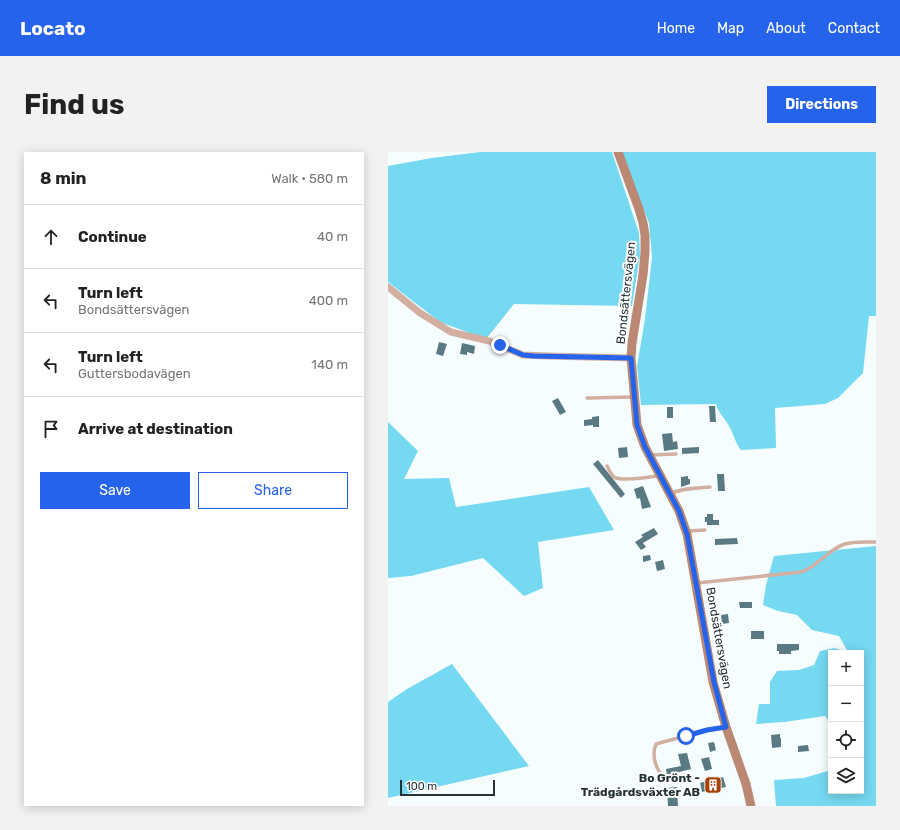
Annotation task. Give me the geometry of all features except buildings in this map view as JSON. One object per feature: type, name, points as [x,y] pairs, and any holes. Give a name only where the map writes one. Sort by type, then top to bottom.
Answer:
[{"type":"street","name":"Bondsättersvägen","points":[[618,152],[641,216],[645,235],[643,275],[632,342],[631,358],[637,425],[649,456],[681,516],[686,531],[697,583],[714,682],[726,727],[746,784],[751,806]]},
{"type":"street","points":[[388,287],[434,322],[451,332],[489,341],[523,355],[631,358]]},
{"type":"street","points":[[388,292],[397,295]]},
{"type":"lane","points":[[587,398],[634,397]]},
{"type":"lane","points":[[649,456],[676,454]]},
{"type":"lane","points":[[607,466],[610,473],[615,478],[622,479],[660,476]]},
{"type":"lane","points":[[669,494],[686,489],[710,487]]},
{"type":"lane","points":[[686,531],[705,530]]},
{"type":"lane","points":[[697,583],[801,572],[813,567],[823,558],[844,544],[876,542]]},
{"type":"lane","points":[[660,773],[656,768],[654,749],[656,744],[707,730],[726,727]]},
{"type":"shaded area","points":[[480,152],[612,152],[639,233],[640,255],[632,306],[514,304],[486,339],[440,322],[388,282],[388,166],[432,158]]},
{"type":"shaded area","points":[[622,152],[876,152],[876,316],[869,316],[863,373],[838,398],[825,404],[775,408],[776,448],[741,450],[731,429],[718,410],[716,404],[641,405],[637,366],[645,319],[652,257],[649,223]]},
{"type":"shaded area","points":[[388,422],[418,451],[404,479],[449,478],[456,507],[589,487],[614,530],[538,542],[543,588],[524,596],[483,558],[411,576],[388,578]]},
{"type":"shaded area","points":[[876,546],[876,806],[776,806],[774,780],[804,778],[828,771],[828,794],[864,794],[864,650],[847,650],[839,636],[812,630],[797,615],[778,611],[763,605],[766,585],[774,556]]},
{"type":"shaded area","points":[[834,648],[841,650],[828,650],[828,720],[825,716],[784,722],[756,724],[759,704],[770,704],[770,682],[777,671],[799,670],[814,665],[820,651]]},
{"type":"shaded area","points":[[452,664],[529,766],[388,798],[388,702],[407,689]]},
{"type":"place","name":"Bo Grönt - Trädgårdsväxter AB","points":[[713,785]]},
{"type":"route","points":[[500,345],[523,355],[631,358],[637,425],[645,447],[683,520],[697,583],[714,682],[726,727],[707,730],[686,736]]}]
